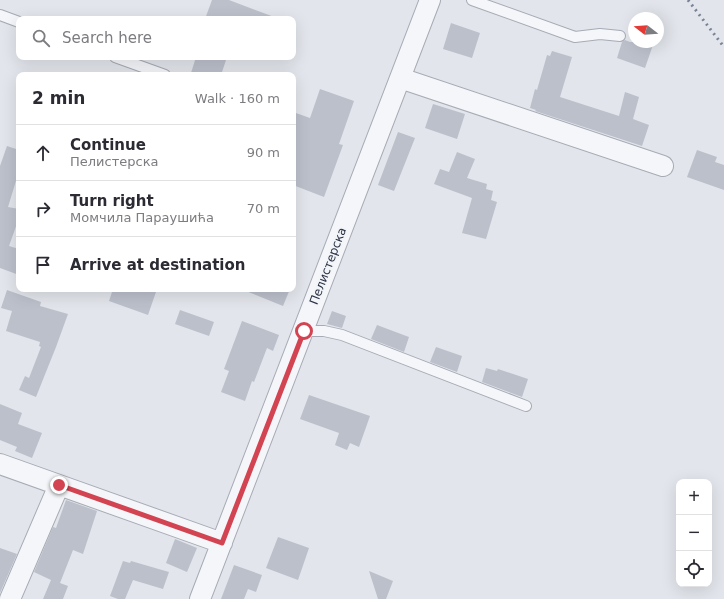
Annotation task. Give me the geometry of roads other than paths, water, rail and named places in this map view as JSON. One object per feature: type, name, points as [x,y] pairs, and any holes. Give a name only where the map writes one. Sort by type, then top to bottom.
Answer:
[{"type":"street","name":"Пелистерска","points":[[200,599],[430,0]]},
{"type":"street","points":[[400,78],[663,166]]},
{"type":"street","points":[[0,464],[222,543]]},
{"type":"street","points":[[10,599],[59,485]]},
{"type":"lane","points":[[472,0],[575,37],[600,34],[620,36]]},
{"type":"lane","points":[[0,15],[16,21]]},
{"type":"lane","points":[[123,60],[157,72]]},
{"type":"lane","points":[[304,331],[324,331],[342,335],[526,406]]},
{"type":"railway","points":[[688,0],[724,47]]}]
